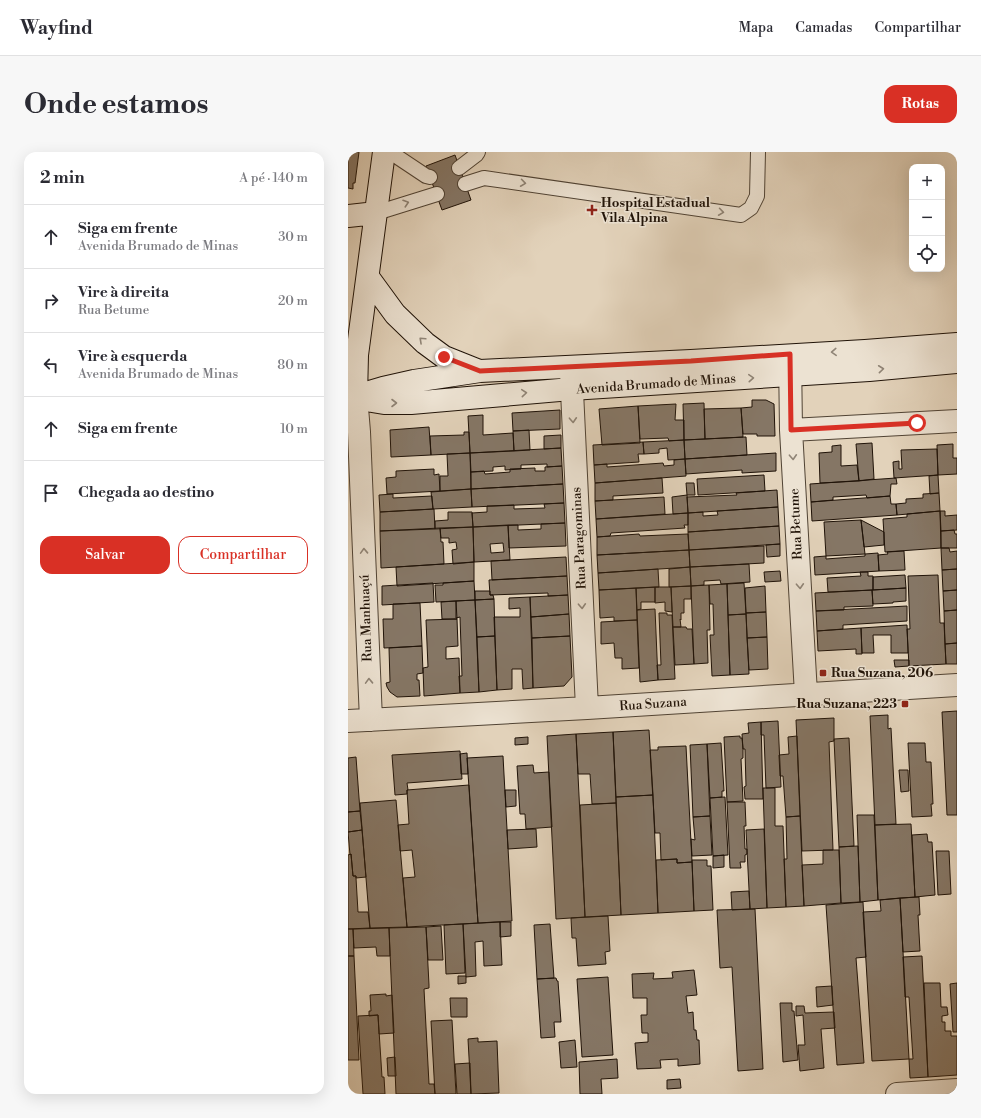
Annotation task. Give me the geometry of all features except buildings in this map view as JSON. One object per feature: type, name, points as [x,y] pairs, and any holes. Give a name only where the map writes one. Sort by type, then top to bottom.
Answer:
[{"type":"street","name":"Rua Manhuaçú","points":[[371,720],[359,432],[352,396],[384,152]]},
{"type":"street","points":[[348,216],[376,213]]},
{"type":"street","points":[[368,277],[395,314],[424,343],[444,357],[480,371]]},
{"type":"street","name":"Avenida Brumado de Minas","points":[[352,396],[384,403],[411,403],[571,389],[790,365],[865,351],[957,344]]},
{"type":"street","name":"Avenida Brumado de Minas","points":[[352,396],[414,381],[480,371],[571,367],[790,365],[869,370],[957,362]]},
{"type":"street","name":"Rua Betume","points":[[790,365],[791,430],[806,694]]},
{"type":"street","name":"Rua Paragominas","points":[[571,367],[587,708]]},
{"type":"street","points":[[791,430],[957,421]]},
{"type":"street","name":"Rua Suzana","points":[[348,721],[957,685]]},
{"type":"street","points":[[897,1094],[957,1090]]},
{"type":"lane","points":[[390,152],[426,176],[430,177]]},
{"type":"lane","points":[[465,184],[484,178],[741,214],[751,208],[757,196],[758,152]]},
{"type":"lane","points":[[459,168],[477,154],[484,178]]},
{"type":"lane","points":[[376,213],[436,194]]},
{"type":"place","name":"Hospital Estadual Vila Alpina","points":[[592,210]]},
{"type":"place","name":"Rua Suzana, 206","points":[[823,673]]},
{"type":"place","name":"Rua Suzana, 223","points":[[905,704]]},
{"type":"route","points":[[444,357],[480,371],[691,361],[790,354],[791,430],[917,423]]}]
